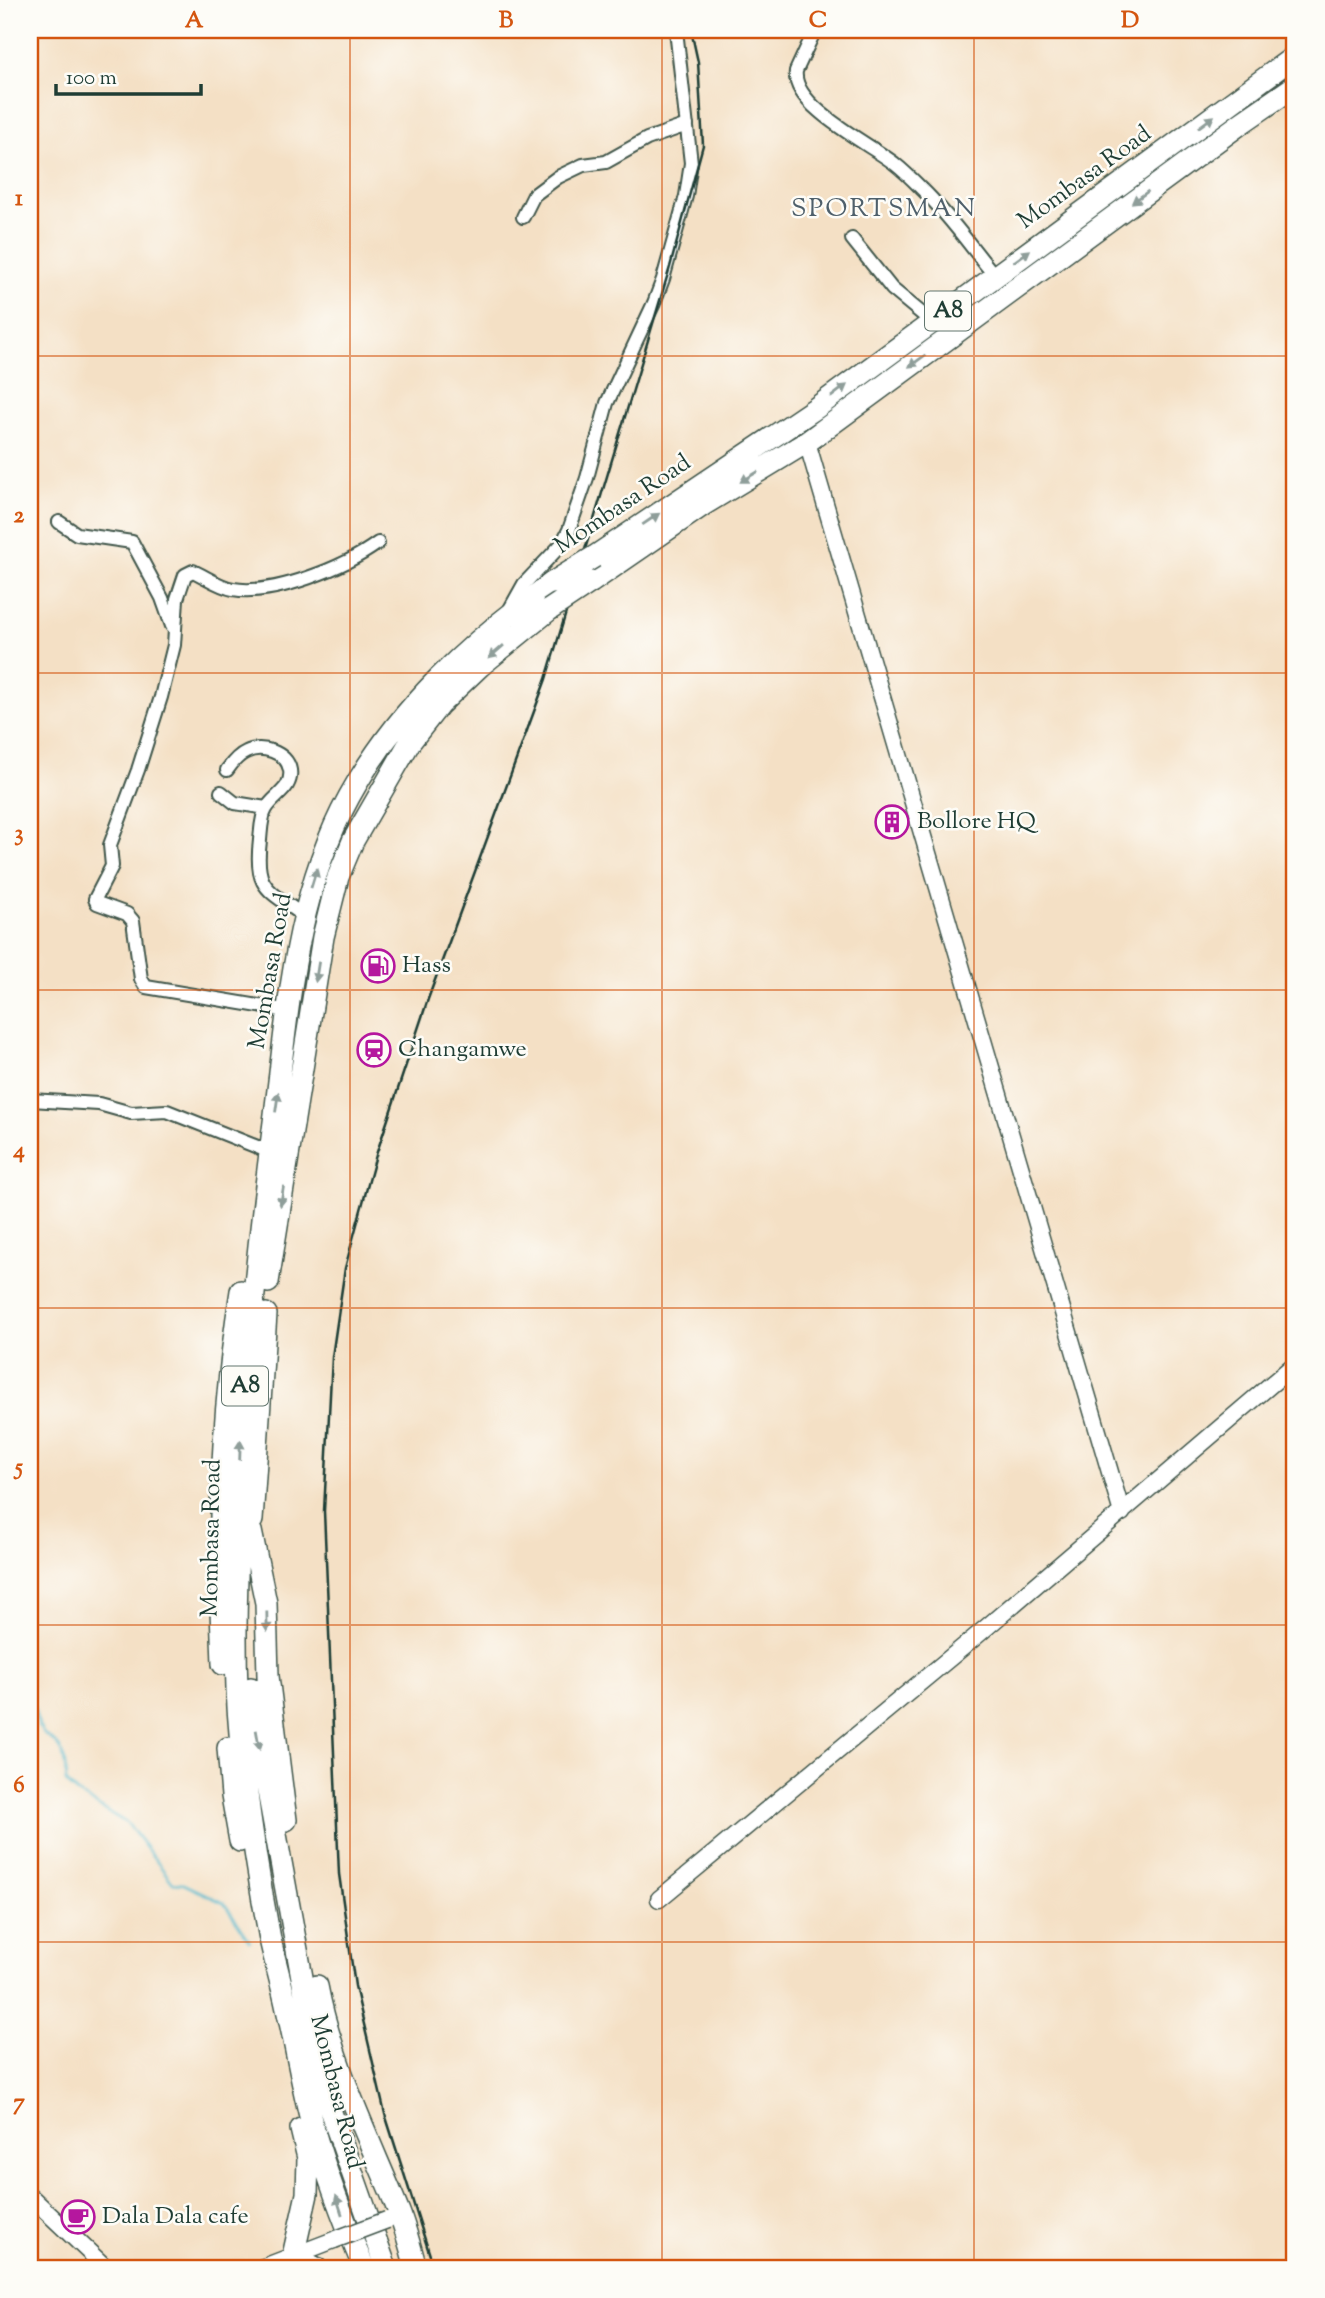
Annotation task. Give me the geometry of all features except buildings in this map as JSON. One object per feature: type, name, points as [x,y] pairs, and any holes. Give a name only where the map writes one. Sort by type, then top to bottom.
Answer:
[{"type":"highway","name":"Mombasa Road","points":[[364,2268],[342,2215],[311,2121],[271,1940],[249,1806],[240,1729],[236,1656],[240,1440],[254,1282],[289,1012],[304,916],[315,872],[348,799],[376,753],[415,703],[448,668],[506,616],[816,408],[1295,56]]},
{"type":"highway","name":"Mombasa Road","points":[[386,2268],[322,2087],[252,1703],[251,1531],[267,1286],[323,937],[338,877],[353,841],[410,742],[439,705],[480,666],[549,610],[702,505],[807,442],[1295,86]]},
{"type":"highway","points":[[266,1187],[248,1248],[233,1341],[226,1409],[220,1591],[232,1796],[281,2045],[308,2158],[307,2194],[293,2256],[316,2268]]},
{"type":"highway","points":[[251,1531],[266,1603],[268,1676],[290,1849],[320,2002],[338,2063],[369,2143],[393,2217],[416,2268]]},
{"type":"street","points":[[506,616],[524,584],[561,545],[565,537],[587,478],[607,403],[654,303],[678,228],[691,175],[691,153],[676,30]]},
{"type":"street","points":[[815,30],[796,71],[795,78],[801,89],[833,124],[894,164],[923,190],[995,276]]},
{"type":"street","points":[[523,217],[534,195],[558,177],[583,165],[606,162],[647,139],[687,125]]},
{"type":"street","points":[[852,239],[892,289],[932,322]]},
{"type":"street","points":[[807,442],[1122,1513]]},
{"type":"street","points":[[59,522],[77,534],[132,542],[159,592],[175,633]]},
{"type":"street","points":[[289,1012],[146,987],[141,979],[133,921],[127,914],[95,902],[112,866],[110,845],[161,697],[175,633],[177,599],[183,577],[193,571],[230,589],[265,591],[339,566],[378,543]]},
{"type":"street","points":[[227,770],[244,753],[256,749],[271,751],[288,762],[290,771],[287,788],[266,808],[258,871],[260,879],[268,889],[304,916]]},
{"type":"street","points":[[221,792],[235,803],[266,808]]},
{"type":"street","points":[[30,1100],[99,1104],[131,1113],[167,1111],[270,1152]]},
{"type":"street","points":[[659,1899],[1122,1513],[1295,1364]]},
{"type":"street","points":[[30,2196],[106,2268]]},
{"type":"street","points":[[261,2268],[393,2217]]},
{"type":"waterway","points":[[30,1699],[42,1732],[58,1746],[63,1755],[66,1782],[77,1793],[128,1824],[173,1883],[184,1884],[224,1903],[250,1941]]},
{"type":"railway","points":[[434,2268],[385,2114],[355,1986],[339,1874],[324,1511],[332,1357],[345,1268],[376,1155],[428,999],[546,679],[670,267],[703,145],[698,62],[691,30]]},
{"type":"place","name":"Bollore HQ","points":[[892,822]]},
{"type":"place","name":"Hass","points":[[378,966]]},
{"type":"place","name":"Changamwe","points":[[374,1050]]},
{"type":"place","name":"Dala Dala cafe","points":[[78,2217]]},
{"type":"district","name":"SPORTSMAN","points":[[884,209]]}]
